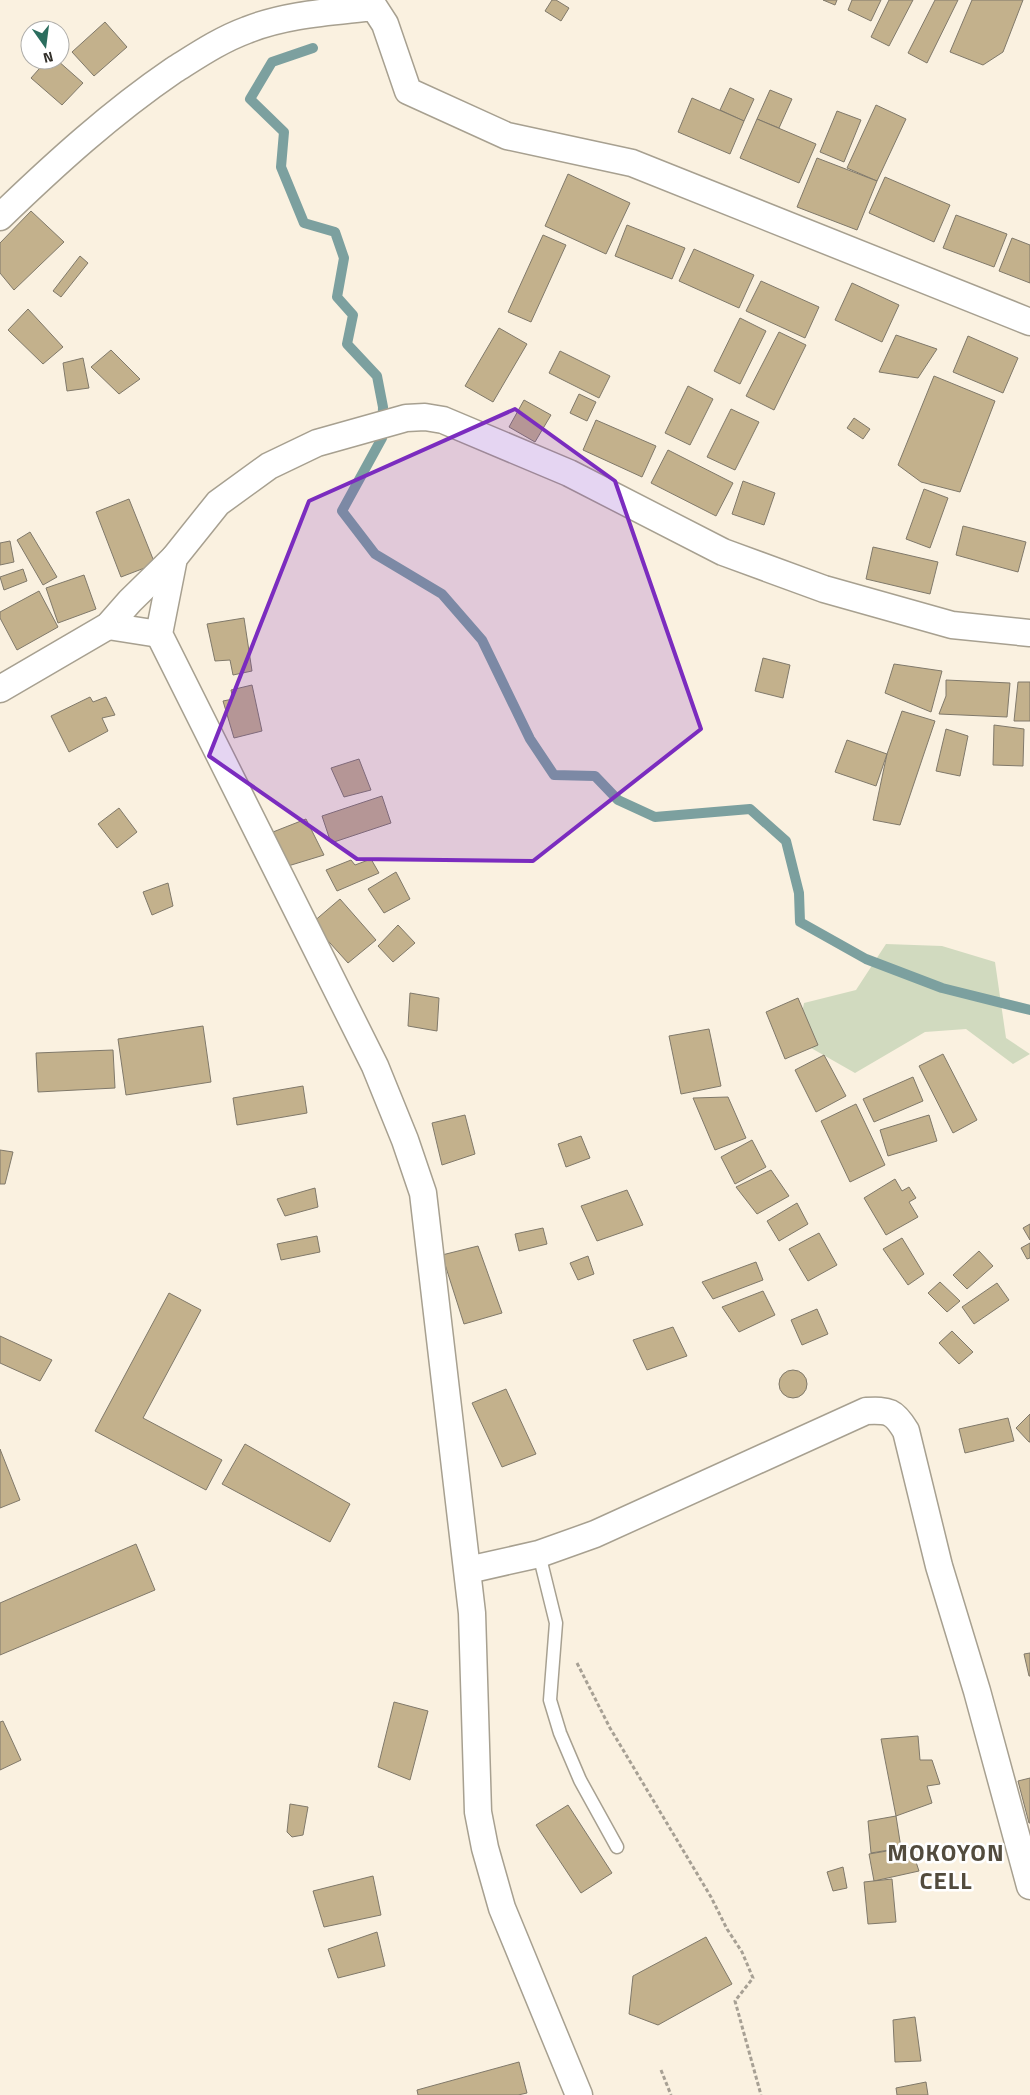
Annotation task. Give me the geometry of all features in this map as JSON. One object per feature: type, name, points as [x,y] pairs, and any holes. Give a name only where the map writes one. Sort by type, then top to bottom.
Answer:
[{"type":"street","points":[[0,217],[80,142],[148,87],[215,43],[248,29],[284,19],[374,7],[384,24],[408,91],[507,136],[632,163],[1030,322]]},
{"type":"street","points":[[0,688],[108,626],[130,601],[174,558],[218,503],[269,466],[317,443],[406,418],[425,417],[443,420],[569,474],[723,552],[824,589],[952,625],[1030,633]]},
{"type":"street","points":[[174,558],[159,634],[375,1066],[423,1193],[472,1613],[478,1812],[485,1848],[502,1908],[579,2095]]},
{"type":"street","points":[[108,626],[159,634]]},
{"type":"street","points":[[468,1570],[539,1554],[595,1534],[866,1411],[885,1410],[893,1413],[906,1431],[939,1566],[977,1692],[1030,1886]]},
{"type":"lane","points":[[539,1554],[556,1623],[550,1700],[560,1733],[580,1780],[617,1847]]},
{"type":"path","points":[[556,1623],[610,1728],[742,1952],[752,1978],[735,2001],[761,2095]]},
{"type":"path","points":[[661,2070],[671,2095]]},
{"type":"highlighted area","points":[[515,409],[615,481],[701,729],[533,861],[357,859],[209,756],[309,501]]},
{"type":"green space","points":[[886,944],[942,946],[995,962],[1006,1038],[1030,1054],[1013,1064],[966,1029],[925,1032],[855,1073],[797,1040],[804,1003],[856,990]]},
{"type":"building","points":[[552,0],[556,0],[569,8],[561,21],[545,11]]},
{"type":"building","points":[[823,0],[837,0],[835,5]]},
{"type":"building","points":[[852,0],[881,0],[871,21],[848,10]]},
{"type":"building","points":[[889,0],[913,0],[889,46],[871,37]]},
{"type":"building","points":[[935,0],[958,0],[927,63],[908,53]]},
{"type":"building","points":[[972,0],[1023,0],[1003,52],[983,65],[950,52]]},
{"type":"building","points":[[105,22],[127,47],[94,76],[72,52]]},
{"type":"building","points":[[38,70],[68,70],[83,83],[62,105],[31,78]]},
{"type":"building","points":[[730,88],[754,99],[744,121],[720,110]]},
{"type":"building","points":[[770,90],[792,99],[779,128],[757,119]]},
{"type":"building","points":[[692,98],[744,121],[730,154],[678,132]]},
{"type":"building","points":[[876,105],[906,119],[877,181],[847,168]]},
{"type":"building","points":[[837,111],[861,120],[844,162],[820,152]]},
{"type":"building","points":[[757,119],[816,144],[799,183],[740,158]]},
{"type":"building","points":[[817,158],[877,181],[857,230],[797,207]]},
{"type":"building","points":[[568,174],[630,203],[606,254],[545,226]]},
{"type":"building","points":[[885,177],[950,205],[934,242],[869,213]]},
{"type":"building","points":[[31,211],[64,242],[14,290],[0,273],[0,243]]},
{"type":"building","points":[[956,215],[1007,234],[994,267],[943,248]]},
{"type":"building","points":[[627,225],[685,248],[672,279],[615,256]]},
{"type":"building","points":[[543,235],[566,245],[531,322],[508,312]]},
{"type":"building","points":[[1012,238],[1030,245],[1030,283],[999,271]]},
{"type":"building","points":[[694,249],[754,275],[739,308],[679,281]]},
{"type":"building","points":[[80,256],[88,263],[61,297],[53,291]]},
{"type":"building","points":[[761,281],[819,307],[805,338],[746,311]]},
{"type":"building","points":[[852,283],[899,305],[882,342],[835,320]]},
{"type":"building","points":[[28,309],[63,347],[43,364],[8,330]]},
{"type":"building","points":[[740,318],[766,331],[740,384],[714,371]]},
{"type":"building","points":[[499,328],[527,344],[493,402],[465,386]]},
{"type":"building","points":[[779,332],[806,345],[774,410],[746,396]]},
{"type":"building","points":[[896,335],[937,349],[918,378],[879,372]]},
{"type":"building","points":[[968,336],[1018,358],[1003,393],[953,372]]},
{"type":"building","points":[[111,350],[140,379],[119,394],[91,367]]},
{"type":"building","points":[[560,351],[610,376],[599,398],[549,373]]},
{"type":"building","points":[[83,358],[89,388],[67,391],[63,363]]},
{"type":"building","points":[[934,376],[995,401],[960,492],[921,482],[898,465]]},
{"type":"building","points":[[688,386],[713,399],[690,445],[665,433]]},
{"type":"building","points":[[579,394],[596,402],[587,421],[570,413]]},
{"type":"building","points":[[524,400],[551,415],[535,442],[509,427]]},
{"type":"building","points":[[731,409],[759,422],[735,470],[707,457]]},
{"type":"building","points":[[854,418],[870,429],[863,439],[847,428]]},
{"type":"building","points":[[596,420],[656,446],[642,477],[583,450]]},
{"type":"building","points":[[668,450],[733,483],[716,516],[651,483]]},
{"type":"building","points":[[743,481],[775,493],[764,525],[732,514]]},
{"type":"building","points":[[924,489],[948,498],[930,548],[906,539]]},
{"type":"building","points":[[129,499],[155,564],[121,577],[96,512]]},
{"type":"building","points":[[963,526],[1026,542],[1018,572],[956,555]]},
{"type":"building","points":[[30,532],[57,577],[43,585],[17,540]]},
{"type":"building","points":[[10,541],[14,562],[0,565],[0,543]]},
{"type":"building","points":[[873,547],[938,562],[930,594],[866,579]]},
{"type":"building","points":[[23,569],[27,581],[4,590],[0,577]]},
{"type":"building","points":[[84,575],[96,609],[58,623],[46,588]]},
{"type":"building","points":[[39,591],[58,627],[17,650],[0,618],[0,612]]},
{"type":"building","points":[[244,618],[252,671],[233,675],[230,660],[215,661],[207,624]]},
{"type":"building","points":[[763,658],[790,665],[783,698],[755,691]]},
{"type":"building","points":[[894,664],[942,671],[931,712],[885,693]]},
{"type":"building","points":[[946,680],[1010,683],[1007,717],[939,714],[946,696]]},
{"type":"building","points":[[1018,682],[1030,682],[1030,721],[1014,721]]},
{"type":"building","points":[[252,685],[262,731],[234,738],[223,701],[233,699],[231,690]]},
{"type":"building","points":[[90,697],[93,702],[106,697],[115,715],[102,718],[108,731],[69,752],[51,716]]},
{"type":"building","points":[[902,711],[935,721],[900,825],[873,820],[887,754]]},
{"type":"building","points":[[994,725],[1024,729],[1023,766],[993,765]]},
{"type":"building","points":[[946,729],[968,736],[960,776],[936,771]]},
{"type":"building","points":[[847,740],[887,754],[876,786],[835,772]]},
{"type":"building","points":[[359,759],[371,790],[344,797],[331,768]]},
{"type":"building","points":[[382,796],[391,823],[331,843],[322,816]]},
{"type":"building","points":[[119,808],[137,832],[117,848],[98,824]]},
{"type":"building","points":[[306,819],[324,855],[288,866],[273,832]]},
{"type":"building","points":[[371,859],[379,873],[337,891],[326,870],[351,860],[355,865]]},
{"type":"building","points":[[396,872],[410,899],[384,913],[368,889]]},
{"type":"building","points":[[168,883],[173,906],[152,915],[143,892]]},
{"type":"building","points":[[340,899],[376,940],[348,963],[312,923]]},
{"type":"building","points":[[398,925],[415,943],[393,962],[378,946]]},
{"type":"building","points":[[410,993],[439,998],[437,1031],[408,1026]]},
{"type":"building","points":[[798,998],[818,1045],[785,1059],[766,1012]]},
{"type":"building","points":[[203,1026],[211,1082],[126,1095],[118,1039]]},
{"type":"building","points":[[709,1029],[721,1086],[681,1094],[669,1036]]},
{"type":"building","points":[[113,1050],[115,1088],[38,1092],[36,1053]]},
{"type":"building","points":[[943,1054],[977,1120],[953,1133],[919,1066]]},
{"type":"building","points":[[824,1055],[846,1096],[816,1112],[795,1070]]},
{"type":"building","points":[[913,1077],[923,1101],[874,1122],[863,1099]]},
{"type":"building","points":[[303,1086],[307,1113],[237,1125],[233,1098]]},
{"type":"building","points":[[728,1097],[746,1138],[715,1150],[693,1098]]},
{"type":"building","points":[[856,1104],[885,1165],[850,1182],[821,1121]]},
{"type":"building","points":[[465,1115],[475,1154],[442,1165],[432,1123]]},
{"type":"building","points":[[929,1115],[937,1141],[888,1156],[880,1130]]},
{"type":"building","points":[[581,1136],[590,1158],[566,1167],[558,1144]]},
{"type":"building","points":[[752,1140],[766,1167],[735,1184],[721,1157]]},
{"type":"building","points":[[0,1150],[13,1152],[5,1184],[0,1184]]},
{"type":"building","points":[[771,1170],[789,1196],[757,1214],[736,1187]]},
{"type":"building","points":[[895,1179],[902,1191],[909,1187],[916,1198],[909,1202],[918,1217],[886,1235],[864,1198]]},
{"type":"building","points":[[315,1188],[318,1207],[285,1216],[277,1199]]},
{"type":"building","points":[[627,1190],[643,1225],[597,1241],[581,1206]]},
{"type":"building","points":[[797,1203],[808,1224],[779,1241],[767,1221]]},
{"type":"building","points":[[1030,1224],[1030,1240],[1023,1228]]},
{"type":"building","points":[[543,1228],[547,1244],[519,1251],[515,1234]]},
{"type":"building","points":[[819,1233],[837,1265],[808,1281],[789,1249]]},
{"type":"building","points":[[317,1236],[320,1252],[281,1260],[277,1244]]},
{"type":"building","points":[[902,1238],[924,1274],[908,1285],[883,1249]]},
{"type":"building","points":[[1030,1243],[1030,1258],[1027,1259],[1021,1248]]},
{"type":"building","points":[[478,1246],[502,1313],[464,1324],[442,1255]]},
{"type":"building","points":[[979,1251],[993,1266],[967,1289],[953,1275]]},
{"type":"building","points":[[588,1256],[594,1274],[578,1280],[570,1263]]},
{"type":"building","points":[[756,1262],[763,1280],[713,1299],[702,1282]]},
{"type":"building","points":[[940,1282],[960,1301],[947,1312],[928,1293]]},
{"type":"building","points":[[997,1283],[1009,1300],[974,1324],[962,1307]]},
{"type":"building","points":[[763,1291],[775,1315],[739,1332],[722,1307]]},
{"type":"building","points":[[169,1293],[201,1310],[143,1418],[222,1460],[206,1490],[95,1431]]},
{"type":"building","points":[[817,1309],[828,1334],[802,1345],[791,1320]]},
{"type":"building","points":[[673,1327],[687,1356],[647,1370],[633,1340]]},
{"type":"building","points":[[952,1331],[973,1352],[959,1364],[939,1343]]},
{"type":"building","points":[[0,1336],[52,1360],[40,1381],[0,1363]]},
{"type":"building","points":[[793,1370],[803,1374],[807,1384],[803,1394],[793,1398],[783,1394],[779,1384],[783,1374]]},
{"type":"building","points":[[506,1389],[536,1454],[502,1467],[472,1403]]},
{"type":"building","points":[[1030,1414],[1030,1442],[1029,1442],[1016,1428]]},
{"type":"building","points":[[1008,1418],[1014,1441],[965,1453],[959,1429]]},
{"type":"building","points":[[245,1444],[350,1504],[330,1542],[222,1484]]},
{"type":"building","points":[[0,1449],[20,1500],[0,1508]]},
{"type":"building","points":[[136,1544],[155,1590],[0,1655],[0,1603]]},
{"type":"building","points":[[1030,1653],[1030,1676],[1029,1676],[1024,1654]]},
{"type":"building","points":[[394,1702],[428,1711],[410,1780],[378,1767]]},
{"type":"building","points":[[3,1721],[21,1760],[0,1770],[0,1722]]},
{"type":"building","points":[[918,1736],[920,1760],[932,1760],[940,1784],[927,1786],[932,1803],[896,1816],[881,1739]]},
{"type":"building","points":[[1030,1778],[1030,1823],[1029,1823],[1018,1781]]},
{"type":"building","points":[[290,1804],[308,1807],[303,1835],[292,1837],[287,1832]]},
{"type":"building","points":[[568,1805],[612,1873],[581,1893],[536,1825]]},
{"type":"building","points":[[896,1816],[901,1848],[871,1853],[868,1821]]},
{"type":"building","points":[[911,1847],[919,1871],[874,1881],[869,1854]]},
{"type":"building","points":[[843,1867],[847,1888],[833,1891],[827,1872]]},
{"type":"building","points":[[373,1876],[381,1915],[324,1927],[313,1891]]},
{"type":"building","points":[[892,1879],[896,1922],[868,1924],[864,1882]]},
{"type":"building","points":[[377,1932],[385,1966],[338,1978],[328,1949]]},
{"type":"building","points":[[706,1937],[732,1984],[658,2025],[629,2014],[633,1976]]},
{"type":"building","points":[[915,2017],[921,2061],[895,2062],[893,2020]]},
{"type":"building","points":[[519,2062],[527,2093],[518,2095],[418,2095],[417,2090]]},
{"type":"building","points":[[926,2082],[928,2095],[897,2095],[896,2088]]},
{"type":"waterway","points":[[313,48],[272,62],[250,99],[284,132],[281,167],[304,223],[335,232],[344,258],[337,297],[353,315],[347,344],[377,376],[383,407],[382,438],[342,511],[375,554],[442,594],[482,640],[530,739],[554,775],[595,776],[618,800],[655,817],[750,809],[786,841],[799,893],[800,922],[866,959],[942,988],[1030,1010]]},
{"type":"district","name":"MOKOYON CELL","points":[[946,1867]]}]
